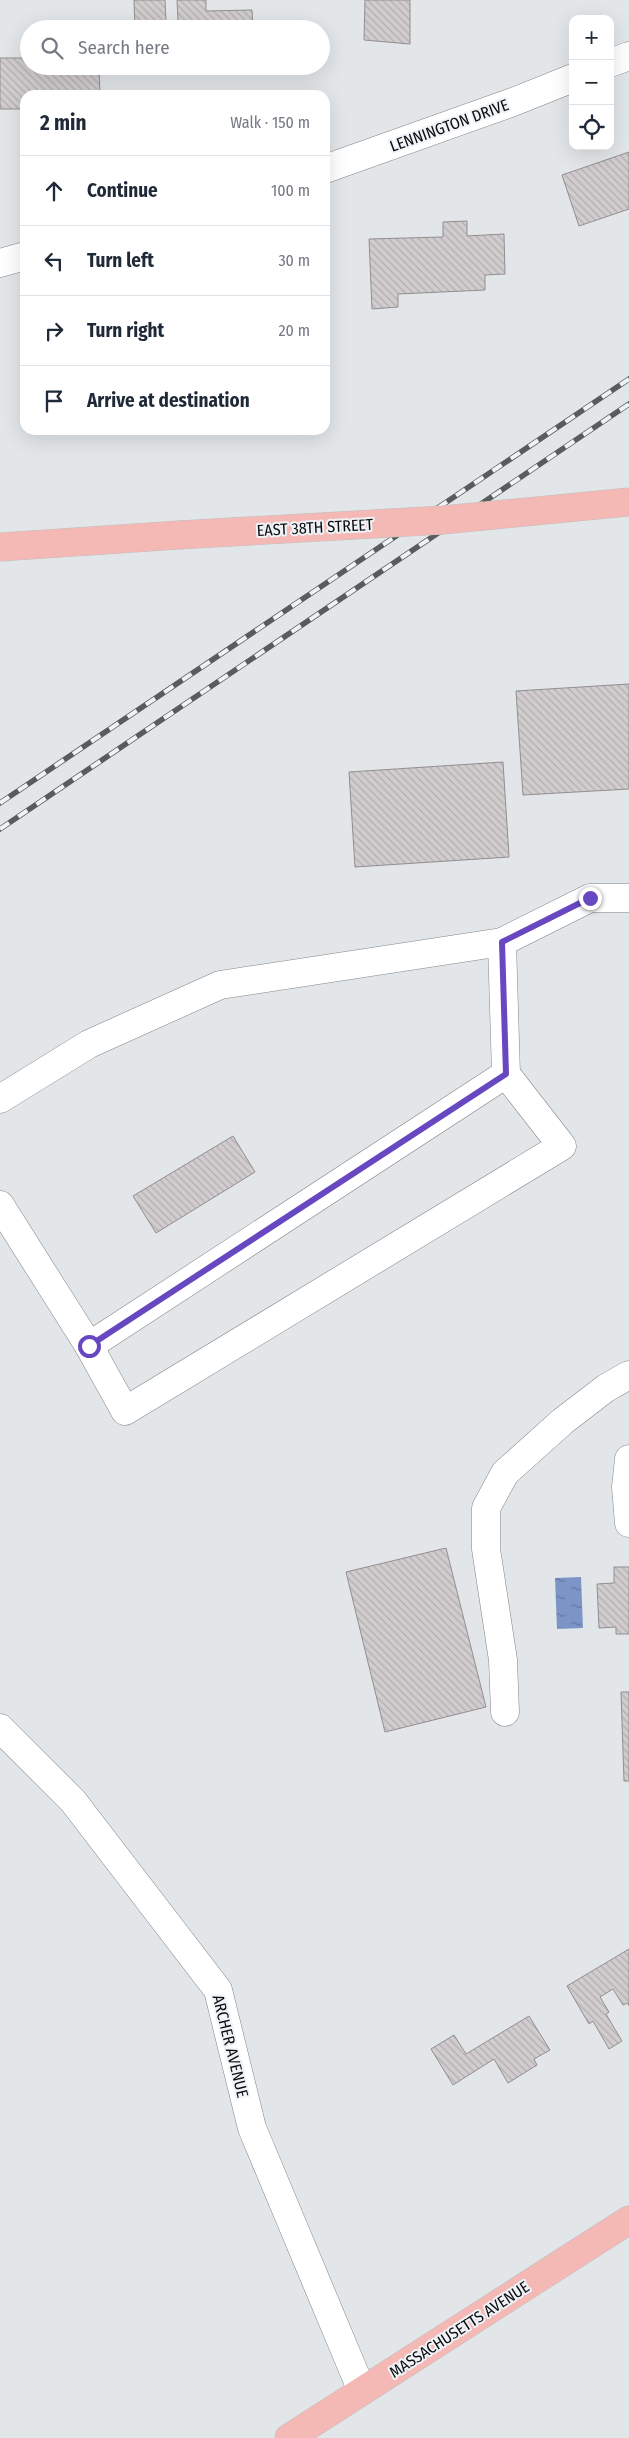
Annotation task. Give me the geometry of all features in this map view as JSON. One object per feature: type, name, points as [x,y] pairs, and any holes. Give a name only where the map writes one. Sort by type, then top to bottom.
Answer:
[{"type":"main road","name":"EAST 38TH STREET","points":[[0,547],[443,520],[629,502]]},
{"type":"main road","name":"MASSACHUSETTS AVENUE","points":[[289,2438],[629,2220]]},
{"type":"street","points":[[614,62],[629,56]]},
{"type":"street","name":"LENNINGTON DRIVE","points":[[330,167],[513,102],[569,80]]},
{"type":"street","points":[[0,263],[20,257]]},
{"type":"street","points":[[0,1099],[89,1044],[220,985],[502,942],[590,898],[629,898]]},
{"type":"street","points":[[0,1204],[89,1346],[125,1411],[562,1146],[506,1074],[502,942]]},
{"type":"street","points":[[89,1346],[506,1074]]},
{"type":"street","points":[[505,1712],[503,1660],[486,1549],[486,1508],[505,1473],[564,1421],[606,1388],[629,1375]]},
{"type":"street","points":[[629,1459],[626,1487],[629,1523]]},
{"type":"street","name":"ARCHER AVENUE","points":[[0,1728],[73,1801],[218,1990],[252,2128],[362,2391]]},
{"type":"water","points":[[581,1577],[583,1628],[557,1629],[555,1578]]},
{"type":"building","points":[[134,0],[165,0],[166,20],[135,20]]},
{"type":"building","points":[[177,0],[206,0],[206,11],[252,10],[253,20],[178,20]]},
{"type":"building","points":[[365,0],[410,0],[410,44],[364,40]]},
{"type":"building","points":[[0,58],[20,58],[20,75],[99,75],[100,90],[20,90],[20,109],[0,109]]},
{"type":"building","points":[[629,152],[629,209],[579,226],[562,175]]},
{"type":"building","points":[[467,221],[467,236],[504,234],[505,274],[485,275],[485,290],[398,294],[398,307],[372,309],[369,239],[443,237],[443,222]]},
{"type":"building","points":[[629,684],[629,789],[523,795],[516,691]]},
{"type":"building","points":[[503,762],[509,857],[355,867],[349,772]]},
{"type":"building","points":[[233,1136],[255,1172],[156,1233],[133,1196]]},
{"type":"building","points":[[446,1548],[486,1707],[385,1732],[346,1572]]},
{"type":"building","points":[[614,1567],[629,1567],[629,1634],[616,1634],[616,1627],[599,1628],[597,1584],[614,1583]]},
{"type":"building","points":[[621,1692],[629,1692],[629,1781],[624,1781]]},
{"type":"building","points":[[629,1949],[629,2006],[628,2003],[623,2005],[613,1989],[600,1997],[609,2012],[606,2014],[622,2041],[609,2049],[593,2021],[589,2024],[567,1986]]},
{"type":"building","points":[[529,2016],[550,2050],[534,2059],[537,2065],[508,2083],[494,2059],[453,2085],[431,2049],[454,2035],[466,2054]]},
{"type":"railway","points":[[0,803],[629,379]]},
{"type":"railway","points":[[0,829],[629,404]]},
{"type":"route","points":[[89,1346],[506,1074],[502,942],[590,898]]}]
